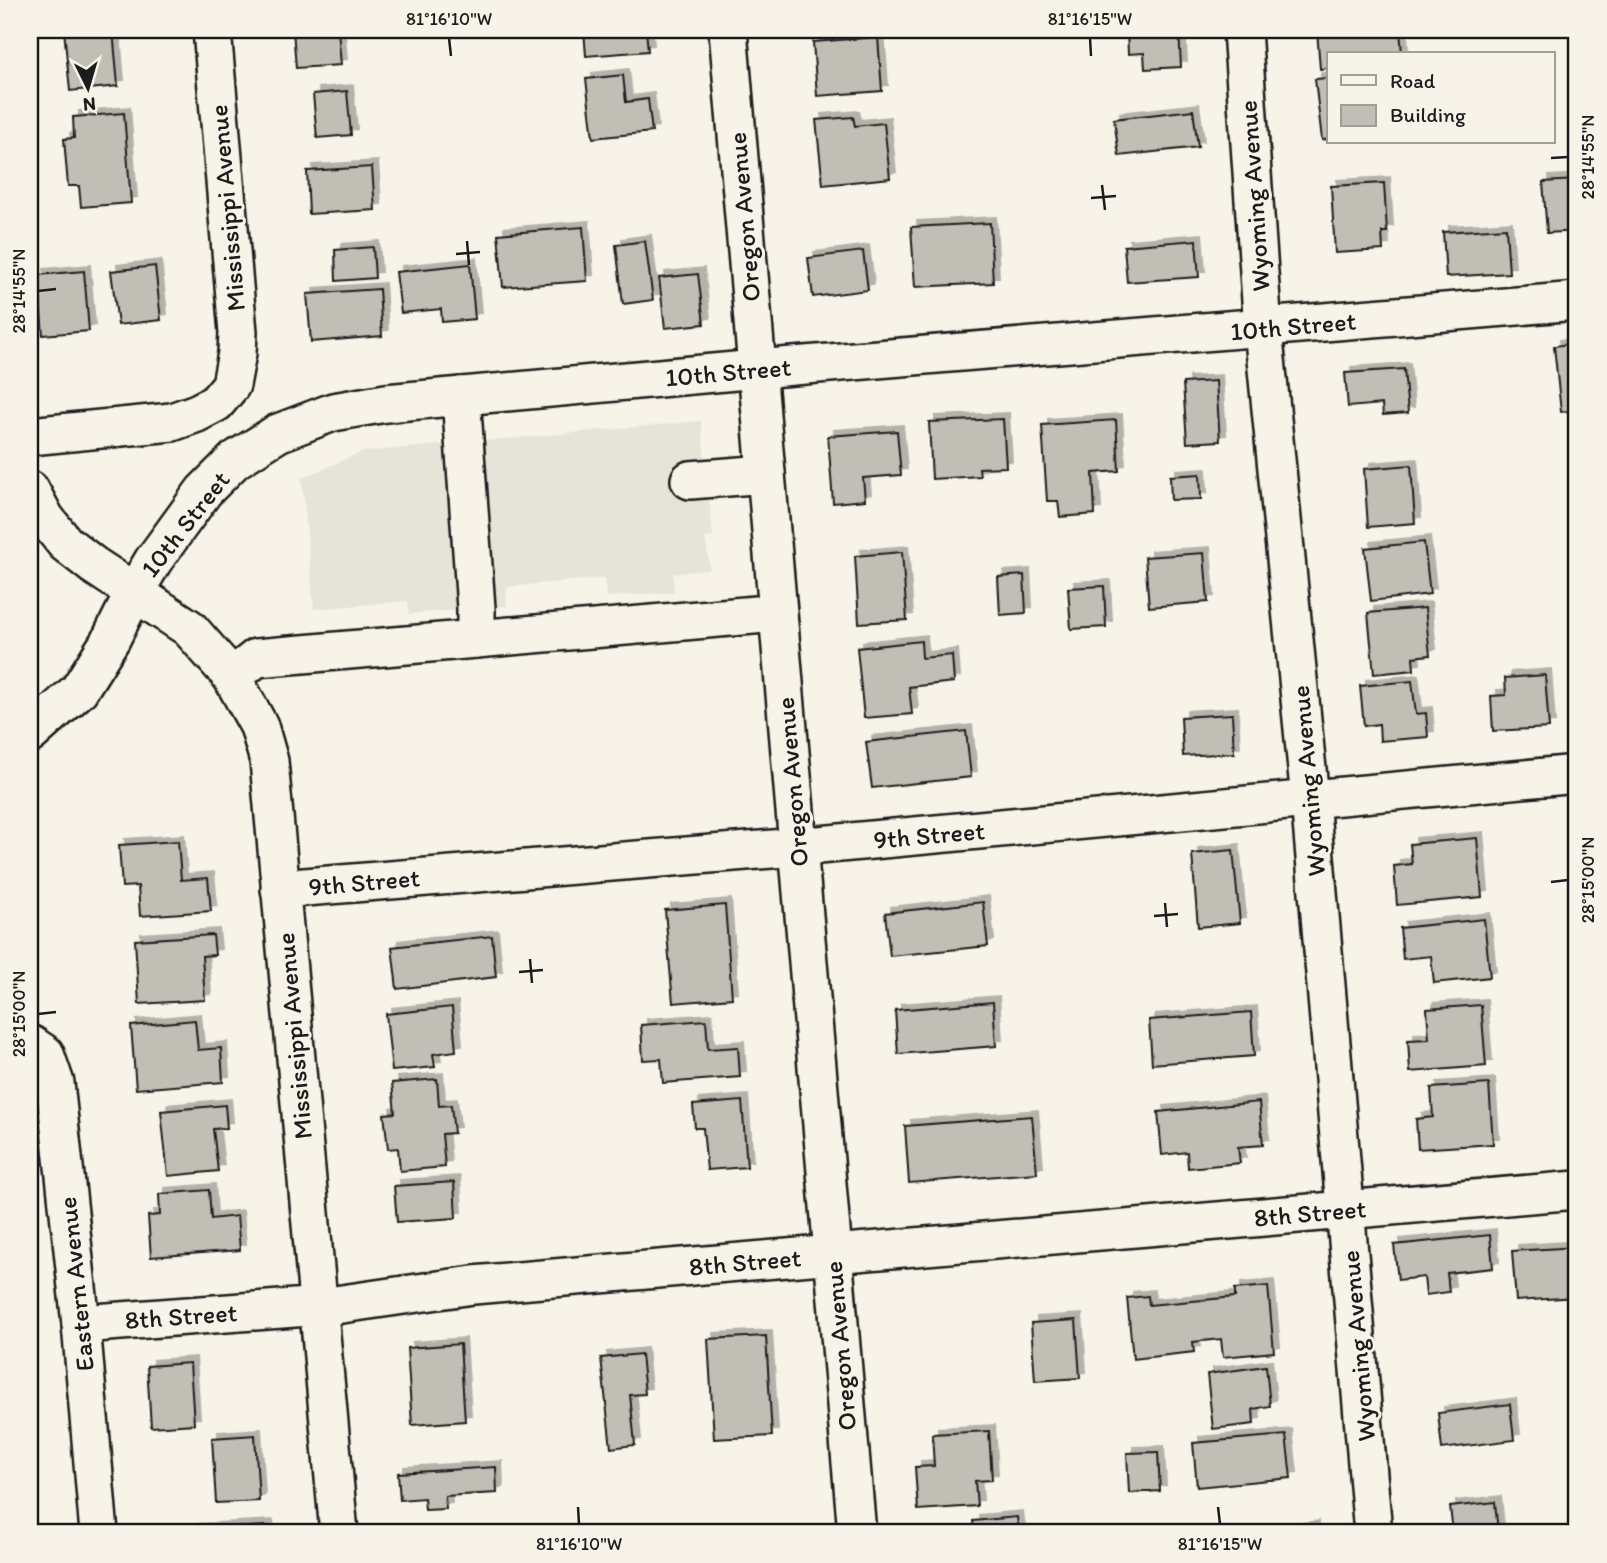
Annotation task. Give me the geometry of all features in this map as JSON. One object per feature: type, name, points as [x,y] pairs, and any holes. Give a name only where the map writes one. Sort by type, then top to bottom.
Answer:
[{"type":"street","name":"Mississippi Avenue","points":[[30,436],[172,422],[216,403],[231,385],[238,332],[212,30]]},
{"type":"street","name":"Oregon Avenue","points":[[728,30],[857,1533]]},
{"type":"street","name":"Wyoming Avenue","points":[[1242,30],[1263,329],[1310,799],[1374,1533]]},
{"type":"street","name":"10th Street","points":[[30,734],[79,690],[111,639],[153,561],[204,491],[235,460],[278,433],[333,412],[386,403],[757,369],[1577,301]]},
{"type":"street","points":[[461,396],[476,639]]},
{"type":"street","points":[[691,480],[766,474]]},
{"type":"street","points":[[30,490],[45,518],[65,543],[134,593]]},
{"type":"street","name":"Mississippi Avenue","points":[[134,593],[189,628],[232,677],[259,726],[269,761],[339,1533]]},
{"type":"street","points":[[232,677],[256,658],[778,613]]},
{"type":"street","name":"9th Street","points":[[280,888],[797,847],[1577,774]]},
{"type":"street","name":"Eastern Avenue","points":[[30,1044],[45,1054],[55,1083],[81,1324],[99,1533]]},
{"type":"street","name":"8th Street","points":[[81,1324],[318,1306],[473,1285],[1577,1190]]},
{"type":"shaded area","points":[[701,421],[713,537],[705,538],[710,569],[673,574],[674,592],[606,597],[604,578],[506,587],[507,606],[409,614],[408,601],[314,609],[302,478],[362,452]]},
{"type":"building","points":[[64,30],[113,30],[118,86],[70,91]]},
{"type":"building","points":[[293,30],[338,30],[341,65],[296,68]]},
{"type":"building","points":[[584,30],[646,30],[648,51],[586,56]]},
{"type":"building","points":[[1127,30],[1179,30],[1181,67],[1145,69],[1144,53],[1128,54]]},
{"type":"building","points":[[1317,30],[1400,30],[1402,52],[1327,52],[1327,68],[1320,69]]},
{"type":"building","points":[[878,37],[882,91],[817,96],[813,42]]},
{"type":"building","points":[[623,75],[626,102],[648,99],[652,132],[593,138],[586,79]]},
{"type":"building","points":[[1327,78],[1327,139],[1322,140],[1315,79]]},
{"type":"building","points":[[347,91],[351,135],[317,138],[313,94]]},
{"type":"building","points":[[1193,110],[1198,147],[1119,156],[1114,119]]},
{"type":"building","points":[[124,113],[131,203],[81,207],[79,186],[68,186],[64,139],[74,138],[73,117]]},
{"type":"building","points":[[853,117],[855,126],[884,123],[890,178],[823,185],[816,120]]},
{"type":"building","points":[[372,167],[375,210],[309,214],[307,171]]},
{"type":"building","points":[[1577,180],[1577,231],[1547,233],[1543,182]]},
{"type":"building","points":[[1384,183],[1387,232],[1382,232],[1383,250],[1335,253],[1331,186]]},
{"type":"building","points":[[990,223],[993,283],[915,287],[911,227]]},
{"type":"building","points":[[583,227],[587,281],[503,287],[498,234]]},
{"type":"building","points":[[1506,228],[1509,273],[1446,277],[1443,232]]},
{"type":"building","points":[[1196,240],[1199,277],[1127,282],[1124,246]]},
{"type":"building","points":[[645,241],[653,300],[623,304],[616,245]]},
{"type":"building","points":[[373,247],[375,278],[336,281],[335,250]]},
{"type":"building","points":[[863,251],[868,290],[813,297],[808,258]]},
{"type":"building","points":[[470,264],[475,319],[442,322],[441,309],[401,313],[396,272]]},
{"type":"building","points":[[155,266],[161,320],[118,325],[111,271]]},
{"type":"building","points":[[84,271],[89,331],[43,335],[38,275]]},
{"type":"building","points":[[698,274],[704,324],[665,328],[659,278]]},
{"type":"building","points":[[379,289],[382,336],[311,342],[307,294]]},
{"type":"building","points":[[1577,343],[1577,410],[1561,412],[1554,346]]},
{"type":"building","points":[[1404,369],[1408,413],[1383,415],[1382,404],[1348,407],[1345,373]]},
{"type":"building","points":[[1216,381],[1220,441],[1187,443],[1183,383]]},
{"type":"building","points":[[1003,419],[1006,467],[979,468],[980,476],[932,479],[929,422]]},
{"type":"building","points":[[1116,420],[1119,471],[1093,473],[1095,514],[1060,517],[1058,501],[1047,501],[1042,425]]},
{"type":"building","points":[[897,431],[901,475],[863,478],[865,500],[833,503],[828,436]]},
{"type":"building","points":[[1411,465],[1415,523],[1368,527],[1364,469]]},
{"type":"building","points":[[1200,474],[1201,499],[1171,500],[1170,476]]},
{"type":"building","points":[[1424,542],[1430,594],[1371,601],[1365,548]]},
{"type":"building","points":[[902,552],[907,620],[859,623],[855,556]]},
{"type":"building","points":[[1204,553],[1208,602],[1149,607],[1145,557]]},
{"type":"building","points":[[1024,575],[1026,613],[1000,615],[998,577]]},
{"type":"building","points":[[1104,586],[1106,627],[1071,629],[1068,588]]},
{"type":"building","points":[[1425,608],[1430,655],[1413,657],[1414,670],[1374,674],[1368,613]]},
{"type":"building","points":[[921,641],[922,658],[952,655],[954,682],[909,687],[912,714],[864,718],[857,648]]},
{"type":"building","points":[[1545,675],[1549,728],[1493,731],[1491,696],[1506,695],[1505,678]]},
{"type":"building","points":[[1412,681],[1416,714],[1426,713],[1428,737],[1380,741],[1379,724],[1364,726],[1360,686]]},
{"type":"building","points":[[1232,714],[1234,753],[1183,756],[1181,717]]},
{"type":"building","points":[[966,731],[971,777],[872,788],[866,742]]},
{"type":"building","points":[[1477,838],[1482,897],[1397,905],[1394,866],[1412,864],[1410,844]]},
{"type":"building","points":[[178,841],[181,880],[208,878],[211,911],[140,916],[138,886],[122,887],[119,845]]},
{"type":"building","points":[[1233,850],[1240,923],[1198,927],[1192,854]]},
{"type":"building","points":[[983,902],[988,946],[890,956],[885,913]]},
{"type":"building","points":[[725,905],[732,998],[673,1003],[665,910]]},
{"type":"building","points":[[1484,919],[1490,977],[1434,983],[1431,956],[1403,959],[1400,928]]},
{"type":"building","points":[[213,935],[215,955],[202,956],[205,1000],[139,1004],[135,940]]},
{"type":"building","points":[[492,936],[496,977],[397,989],[392,947]]},
{"type":"building","points":[[993,1002],[996,1046],[898,1054],[895,1010]]},
{"type":"building","points":[[1481,1005],[1486,1066],[1410,1072],[1408,1040],[1429,1039],[1427,1009]]},
{"type":"building","points":[[452,1007],[456,1051],[433,1054],[435,1067],[392,1071],[386,1014]]},
{"type":"building","points":[[1251,1012],[1254,1056],[1152,1064],[1149,1020]]},
{"type":"building","points":[[195,1020],[198,1050],[221,1048],[223,1082],[136,1089],[131,1026]]},
{"type":"building","points":[[706,1020],[708,1049],[738,1047],[740,1077],[663,1083],[661,1059],[643,1060],[641,1025]]},
{"type":"building","points":[[437,1079],[439,1106],[451,1105],[454,1133],[442,1134],[445,1167],[400,1171],[398,1148],[388,1149],[384,1114],[395,1113],[392,1083]]},
{"type":"building","points":[[1489,1084],[1493,1144],[1418,1149],[1416,1119],[1433,1117],[1431,1088]]},
{"type":"building","points":[[742,1101],[747,1167],[707,1170],[703,1128],[695,1128],[693,1105]]},
{"type":"building","points":[[1259,1102],[1263,1145],[1238,1147],[1240,1163],[1188,1168],[1187,1152],[1162,1155],[1158,1112]]},
{"type":"building","points":[[225,1105],[227,1128],[213,1129],[218,1171],[168,1176],[161,1111]]},
{"type":"building","points":[[1032,1116],[1037,1173],[909,1183],[905,1126]]},
{"type":"building","points":[[454,1182],[456,1218],[397,1222],[394,1186]]},
{"type":"building","points":[[209,1190],[211,1219],[237,1216],[240,1250],[151,1257],[148,1216],[160,1215],[159,1194]]},
{"type":"building","points":[[1490,1235],[1493,1268],[1447,1273],[1449,1292],[1426,1295],[1424,1277],[1398,1280],[1394,1245]]},
{"type":"building","points":[[1577,1247],[1577,1297],[1516,1301],[1512,1251]]},
{"type":"building","points":[[1268,1286],[1274,1352],[1223,1357],[1221,1339],[1193,1342],[1194,1352],[1133,1359],[1127,1298],[1148,1296],[1149,1305],[1235,1297],[1235,1289]]},
{"type":"building","points":[[1076,1320],[1080,1378],[1035,1381],[1031,1323]]},
{"type":"building","points":[[766,1336],[772,1436],[714,1439],[708,1339]]},
{"type":"building","points":[[460,1344],[465,1421],[412,1425],[407,1348]]},
{"type":"building","points":[[641,1354],[645,1394],[630,1395],[635,1445],[611,1448],[601,1358]]},
{"type":"building","points":[[190,1363],[194,1424],[151,1427],[147,1366]]},
{"type":"building","points":[[1266,1366],[1270,1406],[1253,1409],[1254,1424],[1213,1429],[1207,1374]]},
{"type":"building","points":[[1510,1404],[1514,1440],[1442,1449],[1438,1413]]},
{"type":"building","points":[[989,1431],[992,1480],[975,1481],[977,1506],[918,1510],[915,1467],[934,1466],[932,1434]]},
{"type":"building","points":[[255,1435],[259,1501],[216,1503],[212,1438]]},
{"type":"building","points":[[1286,1435],[1291,1478],[1197,1487],[1193,1443]]},
{"type":"building","points":[[1158,1452],[1160,1491],[1129,1493],[1127,1453]]},
{"type":"building","points":[[496,1467],[497,1493],[445,1496],[446,1509],[425,1510],[424,1498],[400,1500],[398,1473]]},
{"type":"building","points":[[1495,1502],[1498,1533],[1453,1533],[1450,1507]]},
{"type":"building","points":[[1017,1517],[1019,1533],[974,1533],[973,1521]]},
{"type":"building","points":[[267,1526],[268,1533],[192,1533],[192,1530]]},
{"type":"building","points":[[1313,1527],[1313,1533],[1269,1532]]}]
